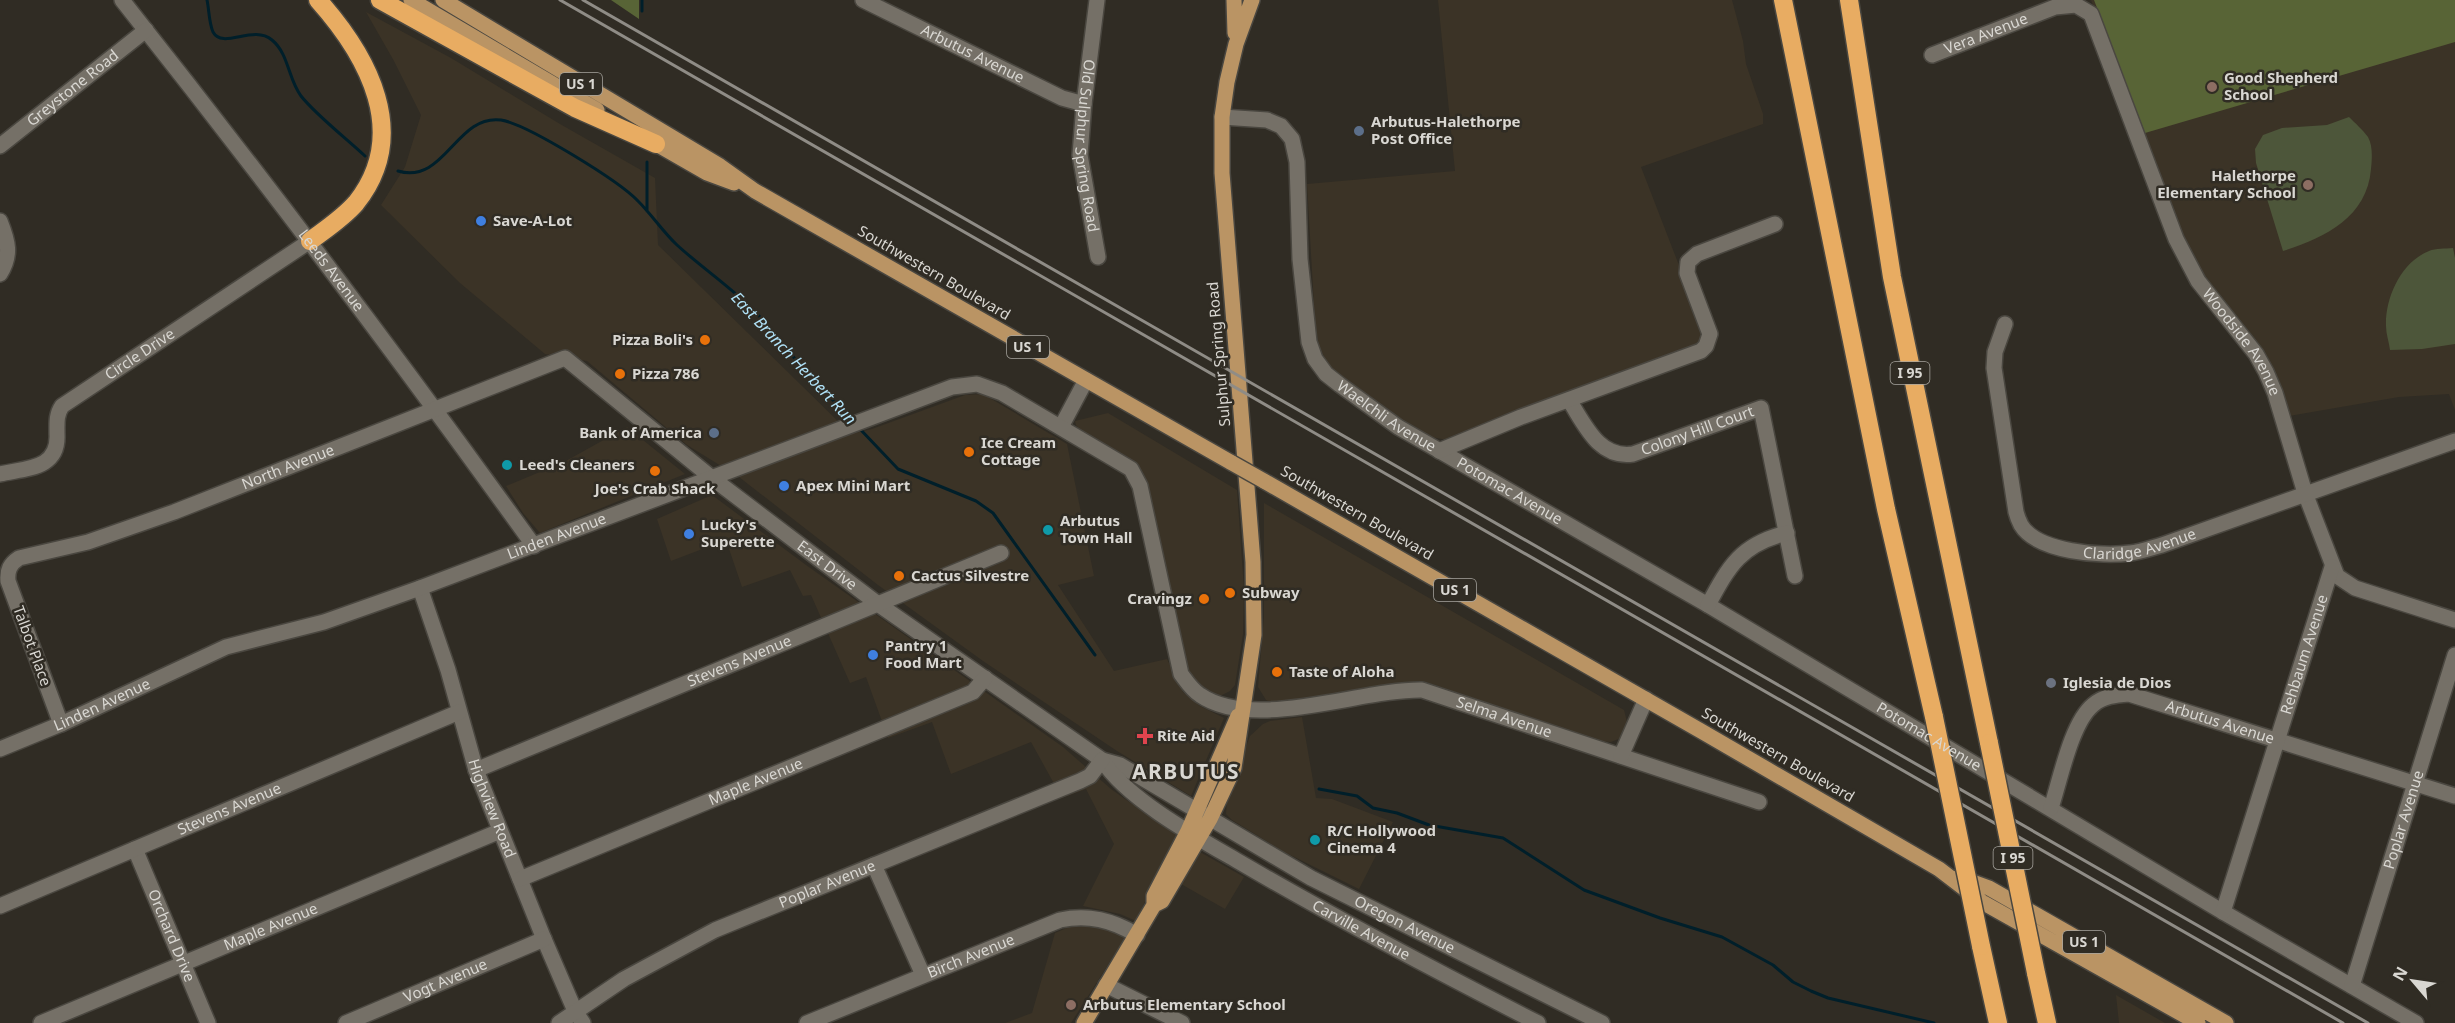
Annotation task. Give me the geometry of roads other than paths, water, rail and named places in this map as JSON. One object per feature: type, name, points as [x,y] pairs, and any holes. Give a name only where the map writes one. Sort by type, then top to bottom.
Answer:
[{"type":"highway","points":[[310,241],[343,217],[361,195],[375,170],[382,134],[378,99],[362,60],[339,25],[318,0]]},
{"type":"highway","points":[[380,0],[575,108],[656,144]]},
{"type":"highway","name":"I 95","points":[[1849,0],[1892,277],[2047,1023]]},
{"type":"highway","points":[[1783,2],[1886,509],[1934,717],[1998,1023]]},
{"type":"main road","name":"Southwestern Boulevard","points":[[411,0],[707,173],[755,191]]},
{"type":"main road","name":"Southwestern Boulevard","points":[[443,0],[720,166],[755,191],[1646,699],[1939,869],[1982,902],[2198,1023]]},
{"type":"main road","points":[[1234,0],[1236,44]]},
{"type":"main road","name":"Sulphur Spring Road","points":[[1084,1023],[1154,905],[1162,901],[1203,815],[1242,708],[1254,635],[1255,603],[1222,173],[1222,117],[1236,44],[1252,0]]},
{"type":"main road","name":"Southwestern Boulevard","points":[[1939,869],[1989,888],[2226,1023]]},
{"type":"street","name":"Leeds Avenue","points":[[122,0],[310,241],[436,409],[534,546]]},
{"type":"street","name":"Arbutus Avenue","points":[[863,0],[1062,98],[1084,104]]},
{"type":"street","name":"Old Sulphur Spring Road","points":[[1097,0],[1080,155],[1098,257]]},
{"type":"street","name":"Vera Avenue","points":[[1932,55],[2055,7],[2076,5]]},
{"type":"street","name":"Woodside Avenue","points":[[2076,5],[2091,14],[2096,22],[2176,239],[2187,262],[2210,298],[2245,339],[2266,372],[2275,393],[2306,494],[2337,576],[2355,588],[2455,620]]},
{"type":"street","name":"Greystone Road","points":[[0,146],[146,30]]},
{"type":"street","name":"Waelchli Avenue","points":[[1222,117],[1267,120],[1281,126],[1292,139],[1297,162],[1300,259],[1306,324],[1315,359],[1326,374],[1340,385],[1398,427],[1439,451],[1521,417],[1701,351],[1709,340],[1710,334],[1687,273],[1688,262],[1697,254],[1775,224]]},
{"type":"street","points":[[0,221],[9,249],[8,259],[0,274]]},
{"type":"street","name":"Circle Drive","points":[[0,474],[44,463],[51,459],[58,444],[57,419],[62,406],[310,241]]},
{"type":"street","name":"Claridge Avenue","points":[[2005,324],[1995,352],[1995,384],[2016,512],[2021,525],[2049,545],[2097,554],[2131,553],[2162,545],[2455,441]]},
{"type":"street","name":"North Avenue","points":[[9,568],[19,558],[88,542],[174,513],[565,358]]},
{"type":"street","name":"East Drive","points":[[565,358],[712,478],[878,604],[1102,760],[1120,765],[1203,815]]},
{"type":"street","points":[[1086,380],[1061,427],[1131,469],[1136,477],[1181,675],[1199,695],[1209,701],[1242,708]]},
{"type":"street","name":"Linden Avenue","points":[[0,749],[61,724],[226,647],[324,622],[420,588],[952,387],[977,384],[1002,393],[1061,427]]},
{"type":"street","name":"Colony Hill Court","points":[[1569,400],[1598,443],[1606,450],[1622,456],[1761,408],[1795,576]]},
{"type":"street","name":"Potomac Avenue","points":[[1439,451],[1708,605],[2223,912],[2416,1023]]},
{"type":"street","points":[[1708,605],[1724,575],[1741,554],[1769,537],[1787,533]]},
{"type":"street","name":"Stevens Avenue","points":[[476,770],[1001,553]]},
{"type":"street","name":"Rehbaum Avenue","points":[[2223,912],[2332,567]]},
{"type":"street","name":"Talbot Place","points":[[9,568],[8,580],[61,724]]},
{"type":"street","name":"Highview Road","points":[[420,588],[476,770],[544,939],[579,1017]]},
{"type":"street","name":"Poplar Avenue","points":[[2352,986],[2455,655]]},
{"type":"street","name":"Maple Avenue","points":[[520,879],[973,692],[985,678]]},
{"type":"street","name":"Selma Avenue","points":[[1242,708],[1282,709],[1388,692],[1422,690],[1759,802]]},
{"type":"street","name":"Arbutus Avenue","points":[[2052,808],[2079,721],[2093,705],[2102,699],[2128,694],[2455,796]]},
{"type":"street","points":[[1621,756],[1646,699]]},
{"type":"street","name":"Stevens Avenue","points":[[0,906],[459,712]]},
{"type":"street","name":"East Drive","points":[[1102,760],[1110,773],[1193,835]]},
{"type":"street","name":"Poplar Avenue","points":[[559,1023],[579,1017],[624,979],[694,940],[1080,781],[1090,776],[1102,760]]},
{"type":"street","name":"Oregon Avenue","points":[[1203,815],[1311,878],[1602,1023]]},
{"type":"street","name":"Maple Avenue","points":[[42,1023],[500,831]]},
{"type":"street","name":"Carville Avenue","points":[[1193,835],[1301,898],[1538,1023]]},
{"type":"street","name":"Orchard Drive","points":[[135,849],[208,1023]]},
{"type":"street","points":[[874,865],[922,975]]},
{"type":"street","name":"Birch Avenue","points":[[807,1023],[1038,928],[1074,917],[1105,920],[1137,934]]},
{"type":"street","name":"Vogt Avenue","points":[[346,1023],[544,939]]},
{"type":"street","points":[[1455,981],[1468,957]]},
{"type":"street","points":[[1106,986],[1182,1023]]},
{"type":"waterway","name":"East Branch Herbert Run","points":[[207,0],[213,32],[218,37],[224,39],[256,35],[272,40],[282,52],[301,96],[365,156]]},
{"type":"waterway","points":[[642,0],[642,11]]},
{"type":"waterway","name":"East Branch Herbert Run","points":[[398,171],[414,173],[428,168],[473,127],[486,121],[501,120],[514,124],[551,142],[612,180],[638,201],[677,245],[753,309],[851,419]]},
{"type":"waterway","points":[[647,162],[647,211]]},
{"type":"waterway","name":"East Branch Herbert Run","points":[[860,429],[898,469],[976,501],[993,513],[1095,655]]},
{"type":"waterway","name":"East Branch Herbert Run","points":[[1319,789],[1357,796],[1373,808],[1397,813],[1429,825],[1503,838],[1584,890],[1660,918],[1722,937],[1773,965],[1793,982],[1811,991],[1828,998],[1934,1023]]},
{"type":"railway","points":[[560,0],[2343,1023]]},
{"type":"railway","points":[[583,0],[2368,1023]]},
{"type":"place","name":"Good Shepherd School","points":[[2212,87]]},
{"type":"place","name":"Arbutus-Halethorpe Post Office","points":[[1359,131]]},
{"type":"place","name":"Halethorpe Elementary School","points":[[2308,185]]},
{"type":"place","name":"Save-A-Lot","points":[[481,221]]},
{"type":"place","name":"Pizza Boli's","points":[[705,340]]},
{"type":"place","name":"Pizza 786","points":[[620,374]]},
{"type":"place","name":"Bank of America","points":[[714,433]]},
{"type":"place","name":"Ice Cream Cottage","points":[[969,452]]},
{"type":"place","name":"Leed's Cleaners","points":[[507,465]]},
{"type":"place","name":"Joe's Crab Shack","points":[[655,471]]},
{"type":"place","name":"Apex Mini Mart","points":[[784,486]]},
{"type":"place","name":"Arbutus Town Hall","points":[[1048,530]]},
{"type":"place","name":"Lucky's Superette","points":[[689,534]]},
{"type":"place","name":"Cactus Silvestre","points":[[899,576]]},
{"type":"place","name":"Subway","points":[[1230,593]]},
{"type":"place","name":"Cravingz","points":[[1204,599]]},
{"type":"place","name":"Pantry 1 Food Mart","points":[[873,655]]},
{"type":"place","name":"Taste of Aloha","points":[[1277,672]]},
{"type":"place","name":"Iglesia de Dios","points":[[2051,683]]},
{"type":"place","name":"Rite Aid","points":[[1145,736]]},
{"type":"place","name":"R/C Hollywood Cinema 4","points":[[1315,840]]},
{"type":"place","name":"Arbutus Elementary School","points":[[1071,1005]]},
{"type":"district","name":"ARBUTUS","points":[[1186,772]]}]
